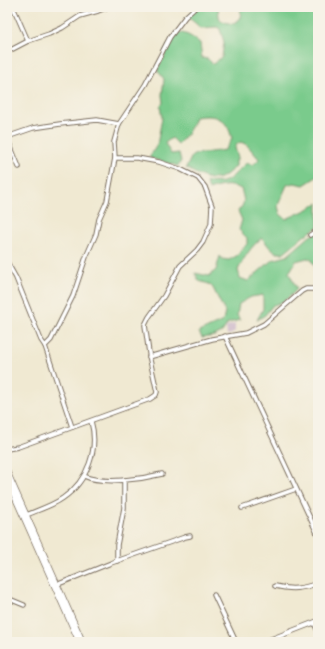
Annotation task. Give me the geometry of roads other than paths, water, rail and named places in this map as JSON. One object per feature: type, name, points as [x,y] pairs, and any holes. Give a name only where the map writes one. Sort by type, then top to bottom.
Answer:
[{"type":"street","points":[[12,7],[28,41]]},
{"type":"street","points":[[7,52],[28,41],[62,28],[80,16],[108,7]]},
{"type":"street","points":[[45,346],[51,340],[73,296],[86,256],[94,240],[99,219],[107,201],[115,158],[114,142],[119,124],[144,85],[170,37],[185,17],[196,7]]},
{"type":"street","points":[[19,167],[7,138],[33,128],[60,124],[97,120],[119,124]]},
{"type":"street","points":[[8,450],[154,397],[157,392],[149,357],[145,325],[164,296],[180,266],[197,250],[203,242],[211,224],[212,206],[205,187],[198,178],[180,169],[159,162],[137,158],[115,158]]},
{"type":"street","points":[[310,235],[318,230]]},
{"type":"street","points":[[7,262],[16,278],[41,340],[45,346],[72,427]]},
{"type":"street","points":[[149,357],[225,336],[246,333],[264,324],[302,291],[306,289],[318,289]]},
{"type":"street","points":[[225,336],[318,535]]},
{"type":"street","points":[[24,516],[54,504],[64,498],[84,476],[93,453],[94,435],[91,421]]},
{"type":"street","points":[[7,471],[24,516]]},
{"type":"street","points":[[84,476],[96,479],[124,480],[162,474]]},
{"type":"street","points":[[7,480],[83,642]]},
{"type":"street","points":[[117,561],[117,545],[124,508],[124,480]]},
{"type":"street","points":[[242,508],[296,489]]},
{"type":"street","points":[[56,585],[117,561],[190,536]]},
{"type":"street","points":[[7,574],[7,588]]},
{"type":"street","points":[[275,586],[286,589],[300,589],[318,583]]},
{"type":"street","points":[[56,585],[79,642]]},
{"type":"street","points":[[214,595],[236,642]]},
{"type":"street","points":[[7,598],[24,605]]},
{"type":"street","points":[[264,642],[316,622],[318,631]]}]
